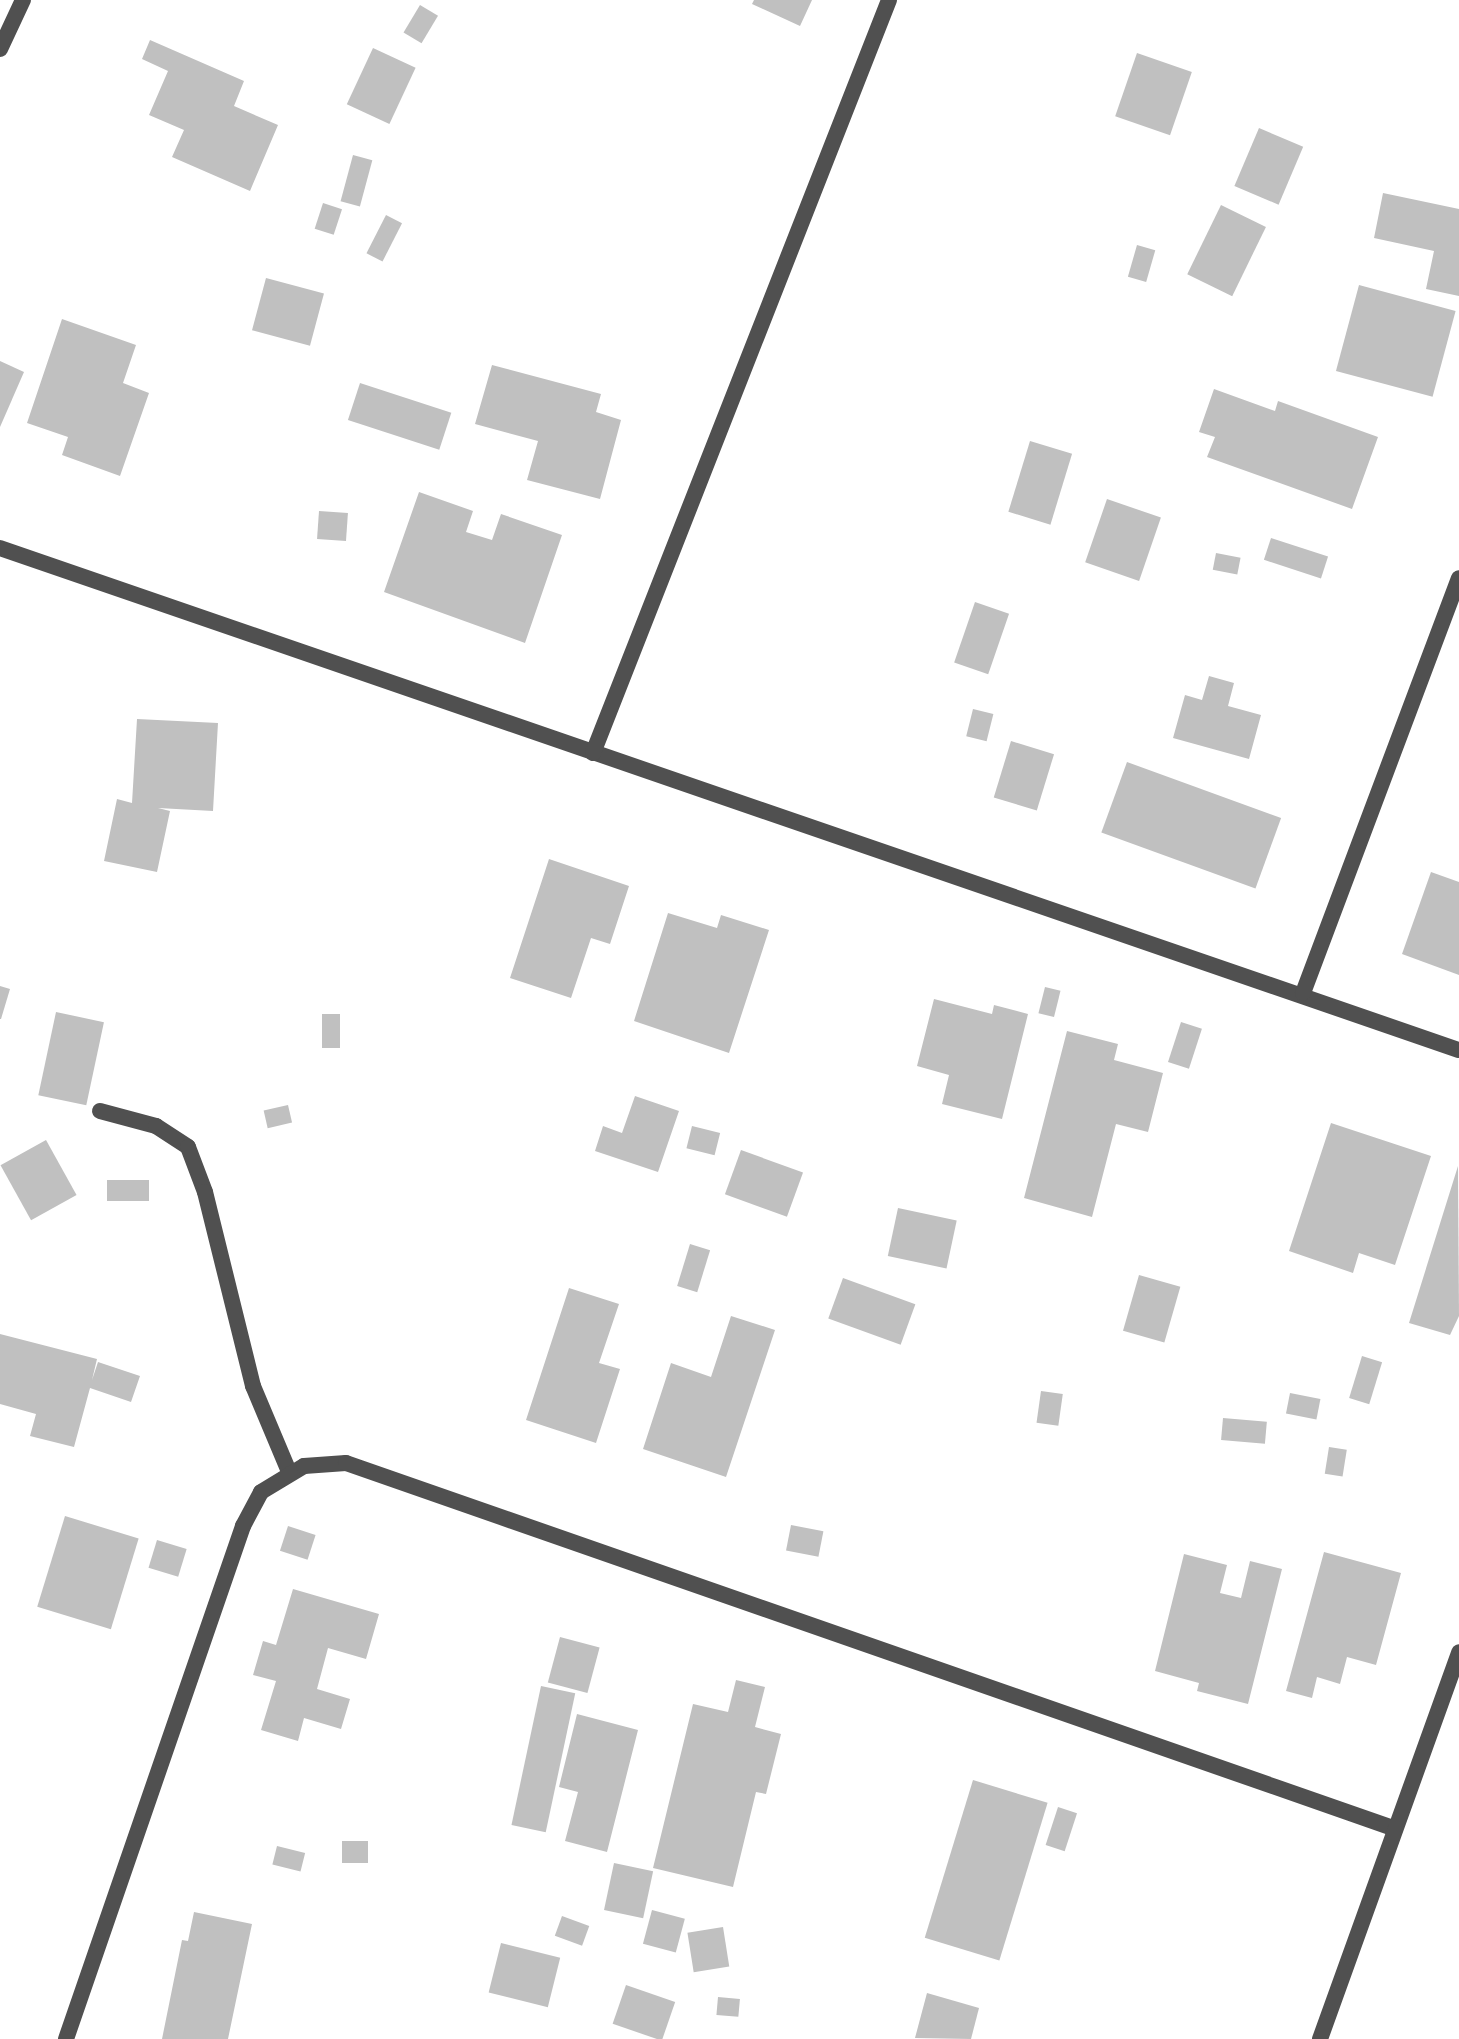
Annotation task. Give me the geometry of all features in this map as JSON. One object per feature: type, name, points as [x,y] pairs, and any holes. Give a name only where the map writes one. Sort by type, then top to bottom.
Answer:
[{"type":"street","points":[[0,49],[23,0]]},
{"type":"street","points":[[593,753],[889,0]]},
{"type":"street","points":[[0,548],[1303,993],[1459,1050]]},
{"type":"street","points":[[1303,993],[1459,578]]},
{"type":"street","points":[[100,1111],[156,1126],[188,1147],[205,1192],[253,1386],[290,1474]]},
{"type":"street","points":[[66,2039],[243,1526],[261,1492],[304,1466],[346,1463],[1393,1828]]},
{"type":"street","points":[[1320,2039],[1393,1828],[1459,1652]]},
{"type":"building","points":[[754,0],[812,0],[800,26],[752,4]]},
{"type":"building","points":[[420,5],[438,16],[422,43],[404,32]]},
{"type":"building","points":[[150,40],[244,81],[234,106],[278,125],[250,191],[172,157],[184,130],[149,115],[168,71],[142,59]]},
{"type":"building","points":[[373,48],[416,68],[389,124],[347,104]]},
{"type":"building","points":[[1137,53],[1192,72],[1170,135],[1115,116]]},
{"type":"building","points":[[1259,128],[1303,147],[1279,205],[1234,186]]},
{"type":"building","points":[[353,155],[372,160],[360,207],[341,201]]},
{"type":"building","points":[[1383,193],[1459,209],[1459,296],[1426,289],[1434,251],[1374,238]]},
{"type":"building","points":[[323,203],[342,209],[334,235],[315,229]]},
{"type":"building","points":[[1221,205],[1266,227],[1232,296],[1187,274]]},
{"type":"building","points":[[386,215],[402,223],[383,261],[366,253]]},
{"type":"building","points":[[1137,245],[1155,250],[1146,282],[1128,277]]},
{"type":"building","points":[[266,278],[324,294],[310,346],[252,330]]},
{"type":"building","points":[[1359,285],[1456,311],[1433,397],[1336,371]]},
{"type":"building","points":[[62,319],[136,345],[123,383],[149,393],[120,476],[62,455],[68,437],[27,423]]},
{"type":"building","points":[[0,361],[24,372],[0,427]]},
{"type":"building","points":[[492,365],[601,394],[596,412],[621,420],[600,499],[527,480],[538,441],[475,424]]},
{"type":"building","points":[[360,383],[451,413],[439,450],[348,420]]},
{"type":"building","points":[[1214,389],[1275,411],[1278,401],[1378,437],[1352,509],[1207,457],[1215,437],[1199,432]]},
{"type":"building","points":[[1030,441],[1072,454],[1050,525],[1008,512]]},
{"type":"building","points":[[419,492],[473,511],[466,532],[492,540],[501,514],[562,535],[525,643],[384,592]]},
{"type":"building","points":[[1107,499],[1161,518],[1139,581],[1085,562]]},
{"type":"building","points":[[319,511],[348,513],[346,541],[317,539]]},
{"type":"building","points":[[1271,538],[1328,557],[1321,578],[1264,560]]},
{"type":"building","points":[[1216,553],[1241,558],[1237,574],[1213,570]]},
{"type":"building","points":[[975,602],[1009,614],[988,674],[954,663]]},
{"type":"building","points":[[1209,676],[1234,683],[1228,706],[1261,715],[1249,759],[1173,738],[1185,695],[1202,700]]},
{"type":"building","points":[[973,709],[993,714],[987,741],[966,736]]},
{"type":"building","points":[[137,719],[218,723],[213,811],[158,808],[170,811],[157,872],[104,861],[117,799],[132,803]]},
{"type":"building","points":[[1011,741],[1054,754],[1037,811],[994,797]]},
{"type":"building","points":[[1127,762],[1281,818],[1255,889],[1101,832]]},
{"type":"building","points":[[549,859],[629,886],[610,944],[591,938],[571,998],[510,978]]},
{"type":"building","points":[[1431,872],[1459,882],[1459,975],[1402,954]]},
{"type":"building","points":[[668,913],[717,928],[721,915],[769,930],[729,1053],[634,1021]]},
{"type":"building","points":[[0,986],[10,989],[1,1019],[0,1019]]},
{"type":"building","points":[[1045,987],[1061,991],[1054,1017],[1038,1013]]},
{"type":"building","points":[[934,999],[992,1014],[994,1005],[1028,1014],[1002,1119],[942,1104],[949,1075],[917,1066]]},
{"type":"building","points":[[56,1012],[104,1022],[86,1105],[38,1095]]},
{"type":"building","points":[[322,1014],[340,1014],[340,1048],[322,1048]]},
{"type":"building","points":[[1181,1022],[1202,1029],[1189,1069],[1168,1062]]},
{"type":"building","points":[[1067,1031],[1118,1044],[1114,1060],[1163,1073],[1148,1132],[1116,1124],[1092,1217],[1024,1198]]},
{"type":"building","points":[[635,1096],[679,1111],[658,1172],[595,1151],[603,1126],[622,1133]]},
{"type":"building","points":[[288,1105],[292,1123],[268,1128],[264,1111]]},
{"type":"building","points":[[1331,1123],[1431,1156],[1395,1265],[1359,1253],[1353,1273],[1289,1251]]},
{"type":"building","points":[[692,1126],[720,1133],[715,1155],[686,1148]]},
{"type":"building","points":[[46,1140],[77,1195],[31,1220],[1,1165]]},
{"type":"building","points":[[741,1150],[803,1173],[787,1217],[725,1194]]},
{"type":"building","points":[[1458,1166],[1459,1316],[1450,1335],[1409,1323]]},
{"type":"building","points":[[107,1180],[149,1180],[149,1201],[107,1201]]},
{"type":"building","points":[[898,1208],[957,1220],[947,1268],[888,1256]]},
{"type":"building","points":[[690,1244],[710,1250],[697,1292],[677,1286]]},
{"type":"building","points":[[1139,1275],[1180,1287],[1164,1343],[1123,1331]]},
{"type":"building","points":[[843,1278],[915,1304],[901,1345],[828,1318]]},
{"type":"building","points":[[569,1288],[619,1304],[599,1363],[620,1369],[596,1443],[526,1420]]},
{"type":"building","points":[[731,1316],[775,1330],[726,1477],[643,1449],[671,1363],[711,1377]]},
{"type":"building","points":[[0,1334],[97,1359],[92,1380],[98,1362],[140,1376],[131,1402],[90,1388],[74,1447],[30,1436],[36,1414],[0,1404]]},
{"type":"building","points":[[1362,1356],[1382,1362],[1369,1404],[1349,1398]]},
{"type":"building","points":[[1041,1391],[1063,1394],[1058,1426],[1037,1423]]},
{"type":"building","points":[[1290,1393],[1320,1399],[1316,1420],[1286,1414]]},
{"type":"building","points":[[1223,1418],[1267,1422],[1265,1444],[1221,1440]]},
{"type":"building","points":[[1329,1447],[1347,1450],[1343,1476],[1325,1474]]},
{"type":"building","points":[[65,1516],[139,1539],[111,1629],[37,1607]]},
{"type":"building","points":[[791,1525],[823,1531],[818,1557],[786,1551]]},
{"type":"building","points":[[288,1526],[316,1535],[308,1560],[280,1551]]},
{"type":"building","points":[[157,1540],[187,1549],[178,1577],[149,1568]]},
{"type":"building","points":[[1324,1552],[1401,1573],[1376,1665],[1347,1657],[1340,1684],[1317,1677],[1312,1698],[1286,1691]]},
{"type":"building","points":[[1184,1554],[1227,1565],[1220,1593],[1241,1598],[1250,1561],[1282,1569],[1248,1704],[1197,1691],[1199,1683],[1155,1671]]},
{"type":"building","points":[[293,1589],[379,1614],[366,1659],[328,1648],[317,1689],[350,1699],[341,1729],[304,1718],[298,1741],[261,1730],[276,1681],[253,1675],[263,1641],[276,1645]]},
{"type":"building","points":[[560,1637],[600,1648],[587,1693],[548,1682]]},
{"type":"building","points":[[736,1680],[765,1687],[755,1727],[781,1734],[766,1794],[756,1792],[733,1887],[653,1868],[693,1704],[728,1712]]},
{"type":"building","points":[[541,1686],[575,1693],[546,1832],[511,1825]]},
{"type":"building","points":[[577,1714],[638,1730],[607,1852],[565,1841],[578,1792],[559,1787]]},
{"type":"building","points":[[973,1780],[1048,1803],[999,1961],[925,1938]]},
{"type":"building","points":[[1058,1807],[1077,1813],[1065,1851],[1046,1845]]},
{"type":"building","points":[[342,1841],[368,1841],[368,1863],[342,1863]]},
{"type":"building","points":[[277,1846],[305,1853],[301,1871],[272,1864]]},
{"type":"building","points":[[614,1863],[653,1871],[643,1918],[604,1910]]},
{"type":"building","points":[[652,1910],[685,1919],[676,1953],[643,1944]]},
{"type":"building","points":[[194,1912],[252,1924],[228,2039],[162,2039],[182,1940],[188,1941]]},
{"type":"building","points":[[562,1916],[589,1926],[582,1946],[555,1936]]},
{"type":"building","points":[[723,1927],[729,1967],[694,1972],[687,1933]]},
{"type":"building","points":[[501,1943],[560,1958],[548,2007],[489,1992]]},
{"type":"building","points":[[626,1985],[675,2002],[662,2039],[613,2024]]},
{"type":"building","points":[[927,1993],[979,2008],[971,2039],[915,2038]]},
{"type":"building","points":[[718,1997],[740,1999],[738,2017],[716,2015]]}]
